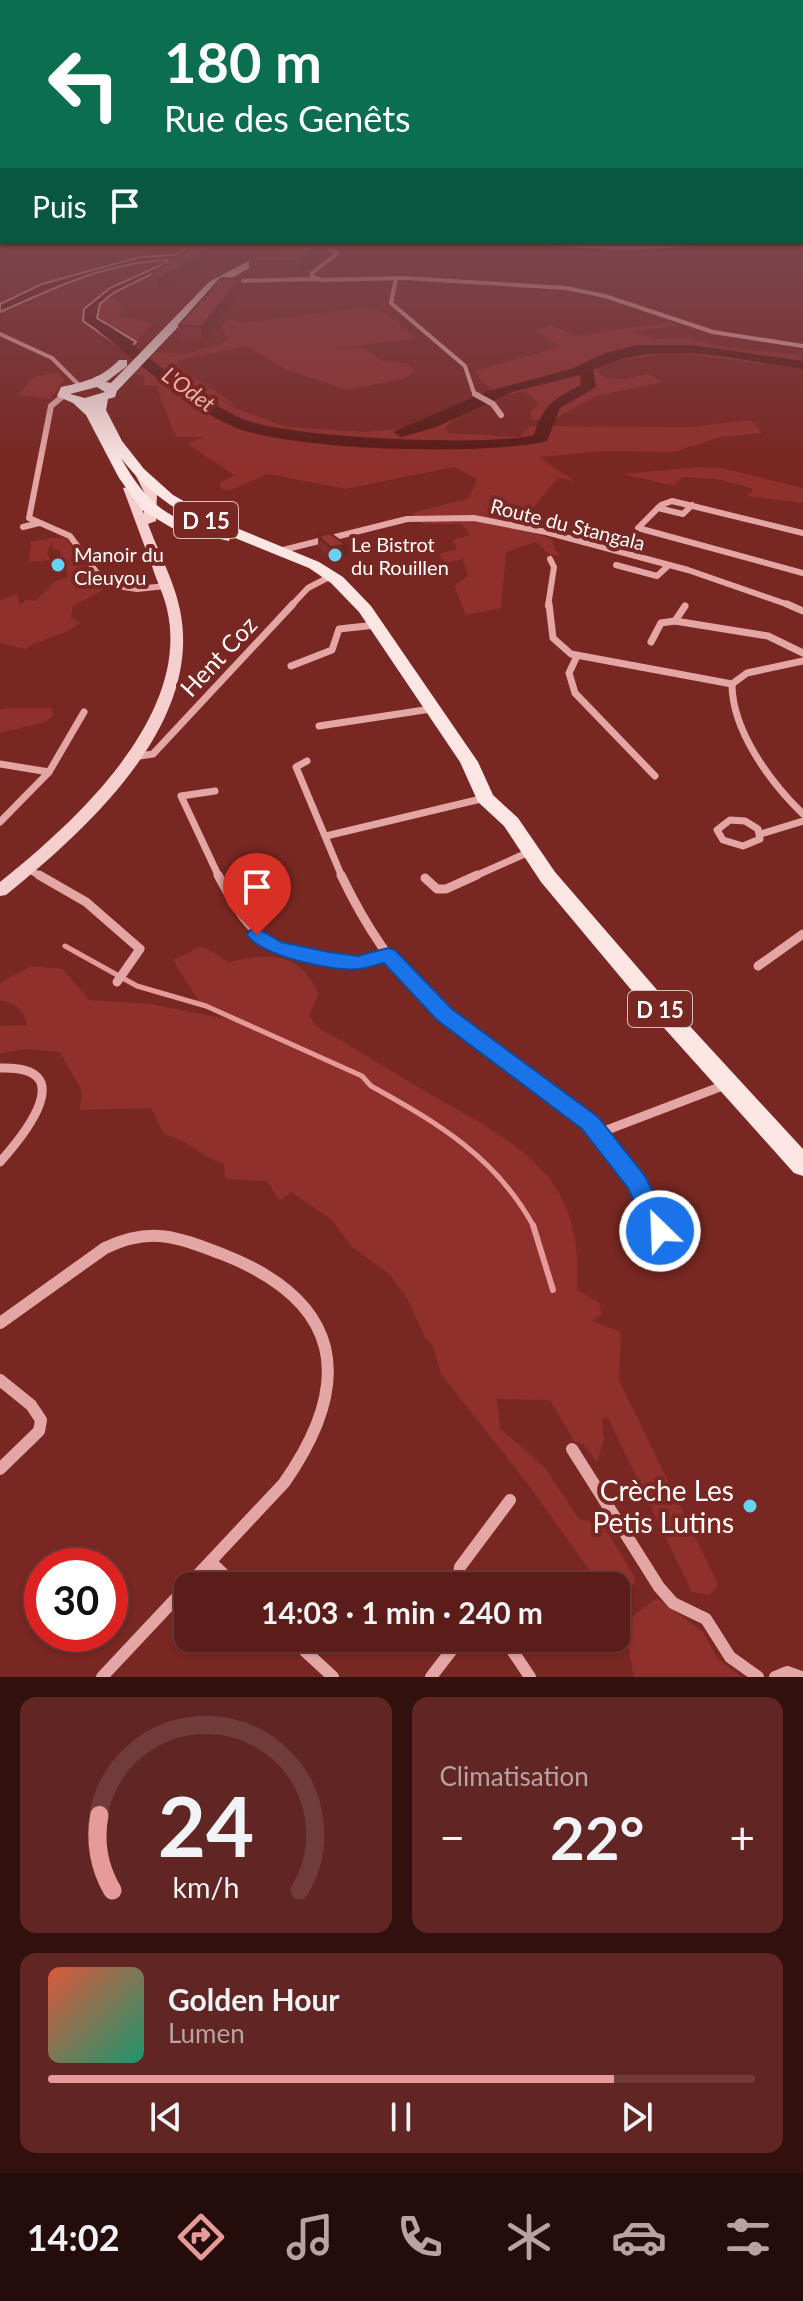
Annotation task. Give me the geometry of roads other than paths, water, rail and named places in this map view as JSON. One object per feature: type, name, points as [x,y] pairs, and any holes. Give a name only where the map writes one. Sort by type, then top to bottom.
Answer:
[{"type":"main road","points":[[133,359],[111,375],[65,390],[71,400],[107,394],[133,359],[179,309]]},
{"type":"main road","points":[[143,348],[186,309]]},
{"type":"main road","points":[[93,383],[107,394]]},
{"type":"main road","name":"D 15","points":[[107,394],[100,408],[107,426],[139,472],[175,503],[212,523],[299,557],[354,598],[377,625],[454,744],[480,799],[511,822],[527,849],[656,1004],[803,1166]]},
{"type":"main road","name":"D 15","points":[[71,400],[94,416],[129,488],[152,513],[189,530],[251,544],[328,578]]},
{"type":"street","points":[[398,309],[465,366],[472,379],[472,391],[501,415]]},
{"type":"street","points":[[645,309],[713,332],[803,346]]},
{"type":"street","points":[[0,334],[52,358],[78,384]]},
{"type":"street","points":[[52,408],[71,400]]},
{"type":"street","points":[[52,408],[71,400]]},
{"type":"street","points":[[52,408],[28,516],[72,538],[105,584],[137,589],[166,586]]},
{"type":"street","points":[[139,472],[150,490],[152,513],[147,534]]},
{"type":"street","points":[[0,891],[85,817],[133,757],[157,715],[172,669],[175,620],[166,586],[129,488]]},
{"type":"street","points":[[803,533],[672,501],[639,524],[639,530],[803,573]]},
{"type":"street","name":"Route du Stangala","points":[[283,550],[319,544],[391,520],[469,517],[527,527],[730,582],[803,611]]},
{"type":"street","points":[[23,527],[40,523]]},
{"type":"street","points":[[189,530],[212,523]]},
{"type":"street","name":"D 15","points":[[251,544],[299,557]]},
{"type":"street","name":"Route du Stangala","points":[[299,557],[319,544]]},
{"type":"street","points":[[550,559],[554,567],[548,635],[560,649],[577,656],[732,684],[747,673],[803,661]]},
{"type":"street","name":"Route du Stangala","points":[[616,565],[657,576],[669,565]]},
{"type":"street","name":"Hent Coz","points":[[133,757],[153,754],[308,588],[328,578]]},
{"type":"street","points":[[675,621],[685,606]]},
{"type":"street","points":[[651,642],[661,623],[675,621],[768,636],[803,653]]},
{"type":"street","points":[[291,666],[332,650],[339,629],[377,625]]},
{"type":"street","points":[[577,656],[570,664],[569,675],[575,693],[655,776]]},
{"type":"street","points":[[732,684],[731,694],[737,711],[769,775],[786,799],[803,814]]},
{"type":"street","points":[[319,726],[431,709]]},
{"type":"street","points":[[0,822],[49,772],[84,712]]},
{"type":"street","points":[[307,761],[296,767],[356,910],[388,955],[434,1006],[579,1113],[599,1133],[637,1183],[660,1231]]},
{"type":"street","points":[[0,764],[49,772]]},
{"type":"street","points":[[215,791],[181,796],[242,917],[257,935],[275,947],[329,959],[358,963],[388,955]]},
{"type":"street","points":[[326,836],[480,799]]},
{"type":"street","points":[[761,834],[752,824],[740,820],[726,822],[717,830],[723,840],[739,846],[755,844],[761,834],[803,821]]},
{"type":"street","points":[[425,878],[437,889],[446,889],[527,849]]},
{"type":"street","points":[[28,869],[73,893],[140,949],[117,982]]},
{"type":"street","points":[[758,966],[803,934]]},
{"type":"street","points":[[0,1068],[24,1070],[33,1075],[41,1084],[44,1097],[39,1112],[0,1162]]},
{"type":"street","points":[[599,1133],[730,1083]]},
{"type":"street","points":[[0,1323],[119,1241],[144,1235],[172,1236],[241,1262],[280,1282],[305,1305],[322,1338],[329,1366],[329,1389],[323,1417],[294,1470],[102,1677]]},
{"type":"street","points":[[0,1380],[31,1405],[41,1420],[39,1431],[0,1469]]},
{"type":"street","points":[[572,1449],[659,1587],[673,1603],[706,1619],[730,1657],[758,1677]]},
{"type":"street","points":[[459,1572],[460,1567],[510,1500]]},
{"type":"street","points":[[211,1562],[221,1572]]},
{"type":"street","points":[[306,1652],[333,1677]]},
{"type":"street","points":[[431,1677],[450,1652]]},
{"type":"street","points":[[513,1652],[530,1677]]},
{"type":"street","points":[[775,1677],[787,1672],[801,1677]]},
{"type":"waterway","name":"L'Odet","points":[[103,328],[188,393],[223,415],[257,429],[291,436],[422,443],[500,443],[541,438],[546,418],[554,405],[589,387],[586,368]]},
{"type":"waterway","name":"L'Odet","points":[[586,368],[610,356],[664,348],[721,352],[803,365]]},
{"type":"waterway","name":"L'Odet","points":[[401,432],[442,419],[507,389],[586,368]]},
{"type":"waterway","points":[[65,946],[137,986],[206,1006],[362,1076],[371,1086],[464,1144],[502,1181],[533,1226]]},
{"type":"waterway","points":[[533,1226],[553,1290]]},
{"type":"place","name":"Le Bistrot du Rouillen","points":[[335,555]]},
{"type":"place","name":"Manoir du Cleuyou","points":[[58,565]]},
{"type":"place","name":"Crèche Les Petis Lutins","points":[[750,1506]]}]
